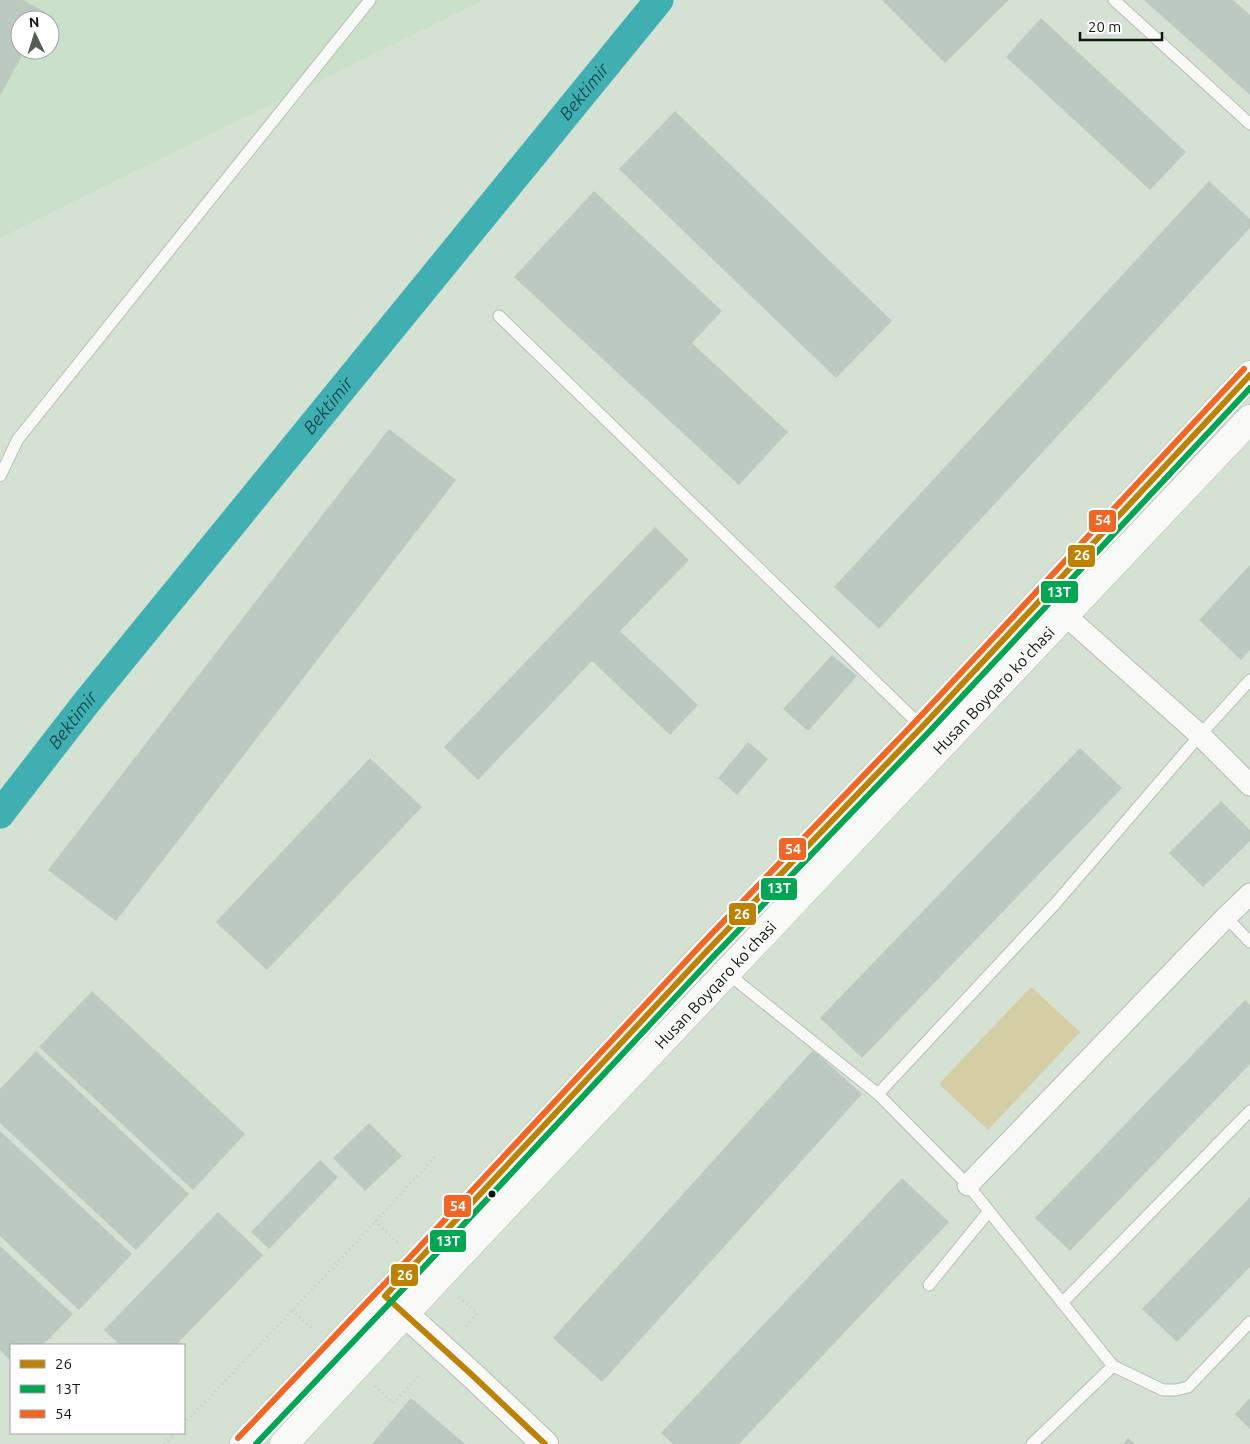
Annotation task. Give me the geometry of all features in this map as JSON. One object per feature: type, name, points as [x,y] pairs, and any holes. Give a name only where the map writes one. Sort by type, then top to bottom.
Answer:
[{"type":"main road","name":"Husan Boyqaro ko'chasi","points":[[244,1444],[706,952],[922,727],[1250,375]]},
{"type":"main road","name":"Husan Boyqaro ko'chasi","points":[[284,1444],[405,1313],[1250,419]]},
{"type":"main road","points":[[706,952],[727,972]]},
{"type":"street","points":[[1065,615],[1200,735],[1249,782]]},
{"type":"street","points":[[968,1186],[1226,916],[1250,894]]},
{"type":"street","points":[[385,1296],[545,1444]]},
{"type":"lane","points":[[0,476],[18,439],[370,0]]},
{"type":"lane","points":[[1114,0],[1250,124]]},
{"type":"lane","points":[[500,316],[922,727]]},
{"type":"lane","points":[[878,1094],[1055,904],[1200,735],[1250,680]]},
{"type":"lane","points":[[1226,916],[1250,942]]},
{"type":"lane","points":[[727,972],[878,1094],[968,1186],[1113,1366],[1163,1390],[1176,1390],[1188,1387],[1250,1322]]},
{"type":"lane","points":[[1062,1303],[1250,1111]]},
{"type":"lane","points":[[929,1285],[989,1211]]},
{"type":"lane","points":[[1032,1444],[1113,1366]]},
{"type":"path","points":[[185,1423],[435,1157]]},
{"type":"path","points":[[375,1222],[403,1248]]},
{"type":"path","points":[[457,1295],[477,1313],[464,1329]]},
{"type":"path","points":[[292,1310],[320,1335]]},
{"type":"path","points":[[374,1385],[393,1403],[420,1375]]},
{"type":"path","points":[[164,1444],[174,1434]]},
{"type":"shaded area","points":[[0,0],[483,0],[0,238]]},
{"type":"shaded area","points":[[1031,987],[1080,1032],[988,1130],[939,1084]]},
{"type":"building","points":[[0,0],[23,0],[41,10],[10,10],[10,60],[20,60],[0,96]]},
{"type":"building","points":[[882,0],[1009,0],[945,63]]},
{"type":"building","points":[[1144,0],[1233,0],[1250,15],[1250,95]]},
{"type":"building","points":[[1041,18],[1186,152],[1150,190],[1006,57]]},
{"type":"building","points":[[675,111],[892,321],[836,378],[619,169]]},
{"type":"building","points":[[1209,181],[1250,219],[1250,228],[879,629],[834,587]]},
{"type":"building","points":[[594,191],[722,311],[692,343],[788,432],[739,485],[514,277]]},
{"type":"building","points":[[389,429],[456,480],[116,921],[48,870]]},
{"type":"building","points":[[655,527],[689,560],[620,631],[698,705],[670,735],[592,661],[478,780],[444,747]]},
{"type":"building","points":[[1250,565],[1250,650],[1241,660],[1199,620]]},
{"type":"building","points":[[832,655],[857,676],[808,731],[783,709]]},
{"type":"building","points":[[748,742],[768,759],[737,795],[718,778]]},
{"type":"building","points":[[1080,748],[1122,788],[862,1058],[820,1018]]},
{"type":"building","points":[[370,758],[422,807],[267,970],[216,922]]},
{"type":"building","points":[[1221,801],[1250,830],[1250,841],[1203,887],[1169,853]]},
{"type":"building","points":[[92,991],[245,1134],[193,1190],[39,1047]]},
{"type":"building","points":[[1245,1000],[1250,1005],[1250,1064],[1070,1251],[1035,1218]]},
{"type":"building","points":[[813,1050],[862,1094],[602,1382],[553,1338]]},
{"type":"building","points":[[36,1051],[189,1194],[136,1250],[0,1123],[0,1089]]},
{"type":"building","points":[[369,1123],[402,1156],[365,1191],[333,1158]]},
{"type":"building","points":[[0,1131],[132,1254],[79,1310],[0,1236]]},
{"type":"building","points":[[320,1160],[338,1177],[269,1249],[251,1232]]},
{"type":"building","points":[[902,1178],[949,1222],[739,1444],[673,1444],[661,1433]]},
{"type":"building","points":[[1250,1197],[1250,1267],[1177,1342],[1142,1309]]},
{"type":"building","points":[[218,1212],[263,1255],[177,1344],[119,1344],[104,1330]]},
{"type":"building","points":[[0,1246],[73,1314],[44,1344],[10,1344],[10,1360],[0,1350]]},
{"type":"building","points":[[411,1398],[465,1444],[372,1444]]},
{"type":"building","points":[[1250,1398],[1250,1429],[1235,1414]]},
{"type":"building","points":[[1128,1438],[1135,1444],[1123,1444]]},
{"type":"waterway","name":"Bektimir","points":[[0,814],[86,703],[659,0]]},
{"type":"transit line","name":"54","points":[[238,1438],[412,1255],[700,946],[916,721],[1244,369]]},
{"type":"transit line","name":"26","points":[[545,1444],[385,1296],[706,952],[922,727],[1250,375]]},
{"type":"transit line","name":"13Т","points":[[256,1444],[712,958],[928,733],[1250,388]]}]
